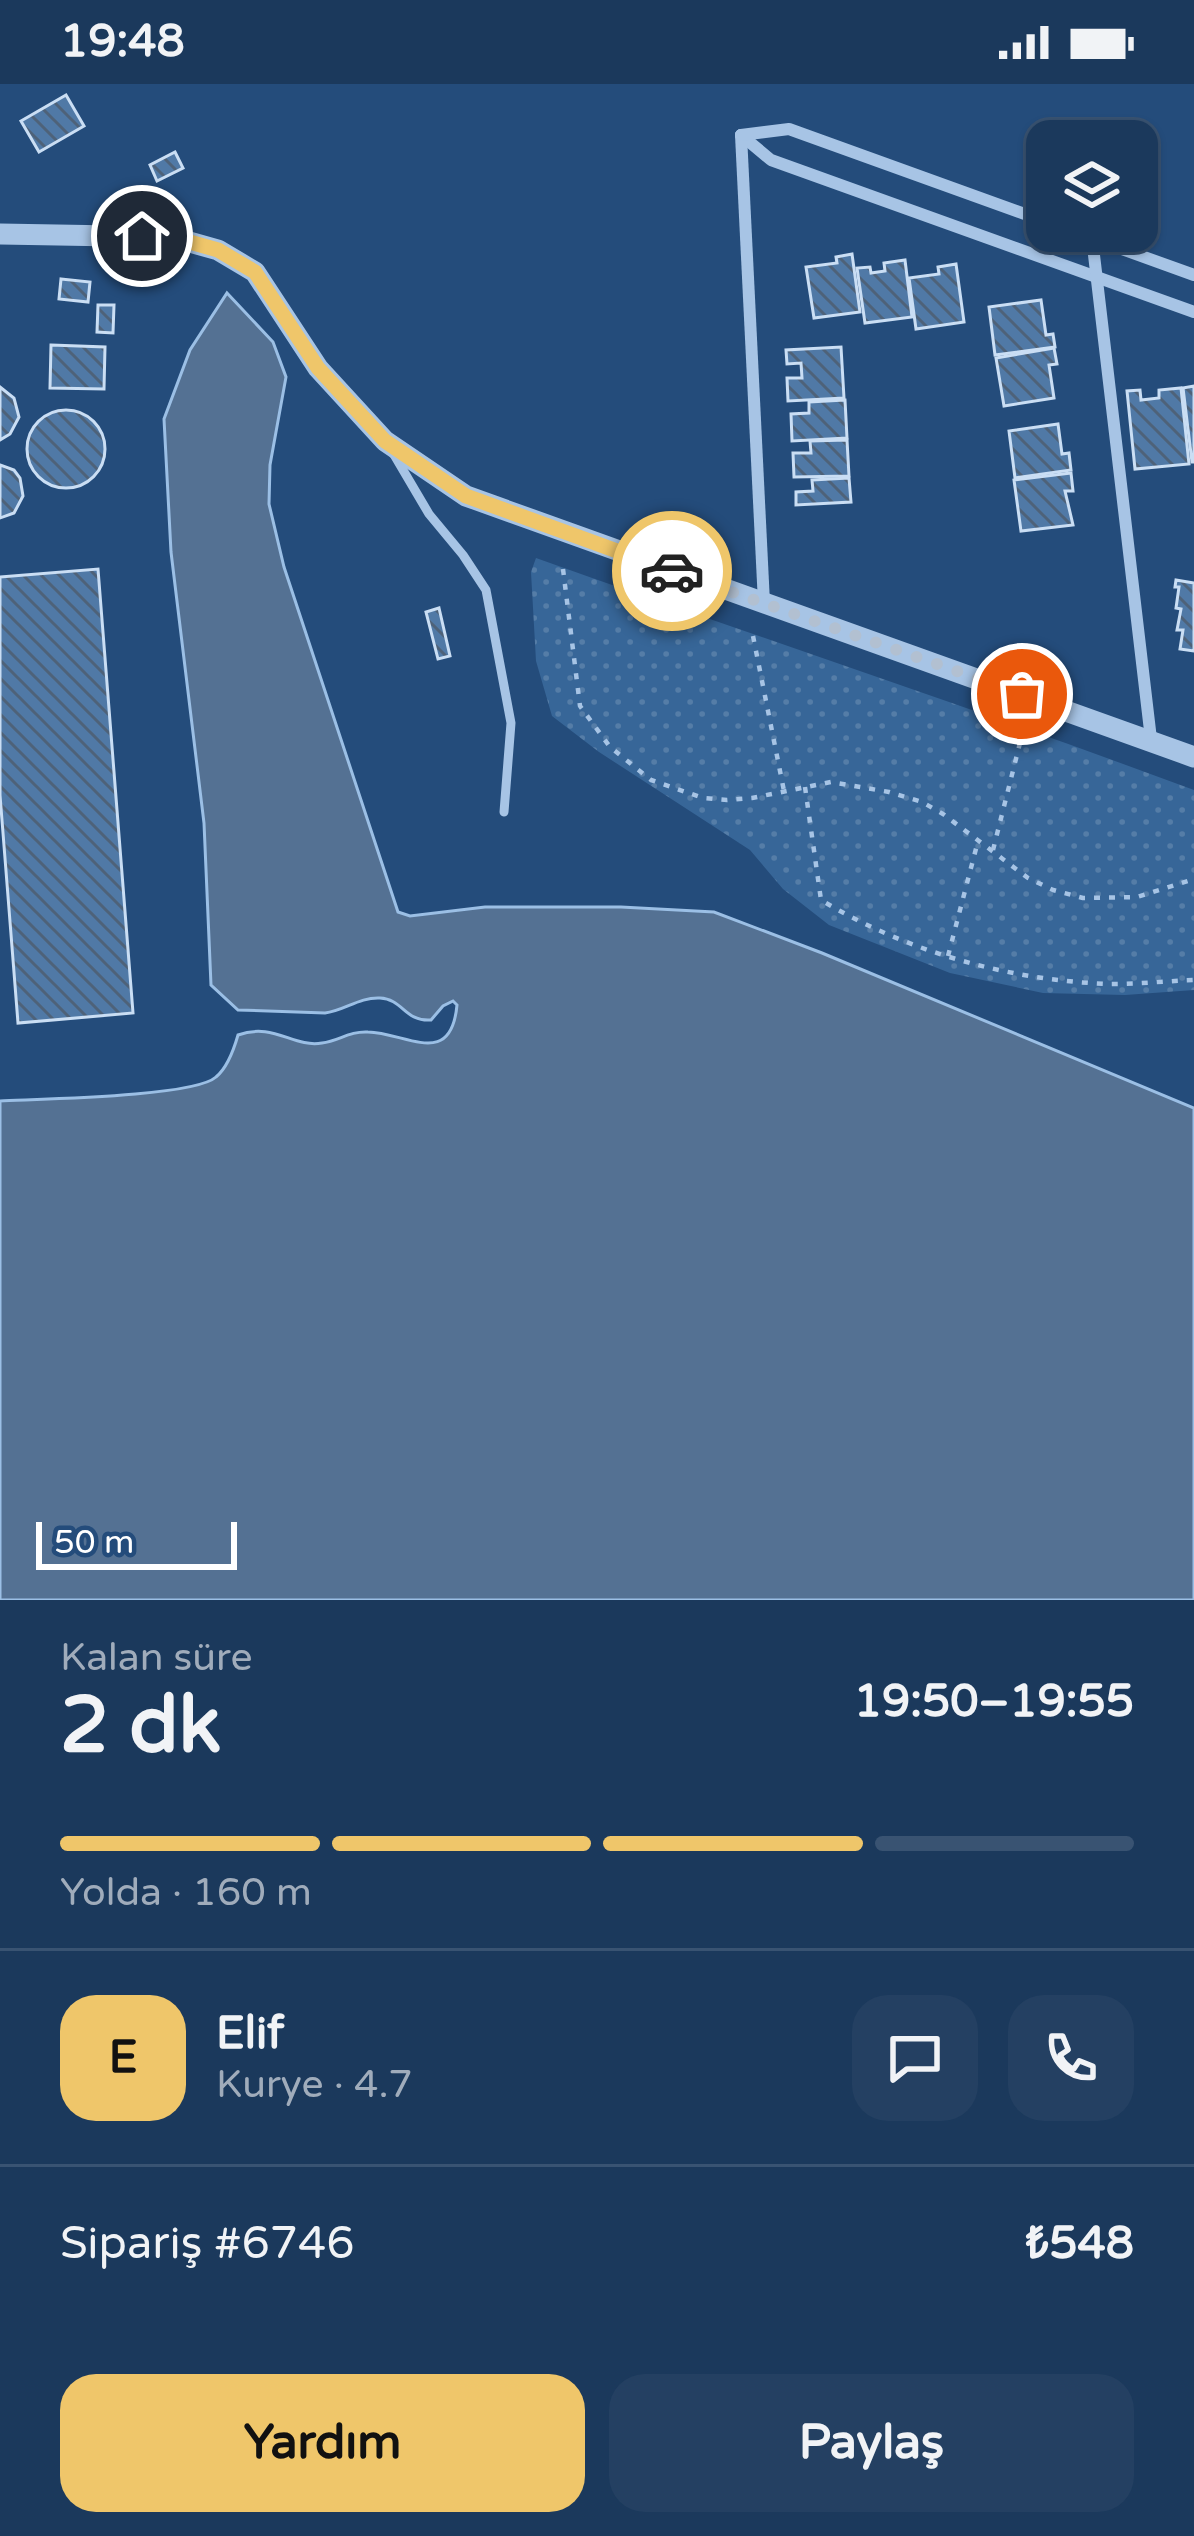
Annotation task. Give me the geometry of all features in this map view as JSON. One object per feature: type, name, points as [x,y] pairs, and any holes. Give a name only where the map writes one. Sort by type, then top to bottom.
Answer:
[{"type":"street","points":[[741,135],[789,129],[1026,214]]},
{"type":"street","points":[[741,135],[771,160],[1194,312]]},
{"type":"street","points":[[741,135],[764,603]]},
{"type":"street","points":[[0,233],[172,237],[218,250],[255,272],[318,368],[385,441],[466,496],[1194,757]]},
{"type":"street","points":[[1094,252],[1150,739]]},
{"type":"street","points":[[1131,252],[1194,275]]},
{"type":"lane","points":[[385,441],[429,514],[486,590],[511,723],[504,812]]},
{"type":"path","points":[[563,569],[580,706],[610,747],[651,780],[703,798],[752,798],[832,782],[922,802],[1028,878],[1083,898],[1137,897],[1194,879]]},
{"type":"path","points":[[753,636],[784,791]]},
{"type":"path","points":[[992,851],[1024,727]]},
{"type":"path","points":[[805,787],[821,900],[855,921],[948,956],[1031,976],[1115,984],[1194,980]]},
{"type":"path","points":[[948,956],[979,841]]},
{"type":"shaded area","points":[[227,293],[273,342],[286,377],[270,465],[269,504],[284,567],[398,912],[410,916],[485,907],[621,907],[714,912],[1194,1108],[1194,1600],[0,1600],[0,1101],[148,1093],[202,1084],[224,1069],[238,1035],[251,1032],[312,1044],[368,1032],[436,1042],[453,1025],[457,1005],[453,1001],[443,1006],[431,1020],[415,1018],[380,998],[325,1013],[238,1010],[211,985],[204,823],[171,552],[164,419],[190,350]]},
{"type":"shaded area","points":[[536,558],[1194,790],[1194,990],[1125,995],[1043,993],[950,973],[829,925],[783,889],[750,850],[552,716],[536,661],[531,572]]},
{"type":"building","points":[[66,95],[84,126],[39,152],[21,121]]},
{"type":"building","points":[[175,152],[183,168],[157,181],[150,165]]},
{"type":"building","points":[[852,254],[860,312],[814,318],[806,267],[837,263],[836,257]]},
{"type":"building","points":[[905,260],[912,317],[865,323],[857,268],[885,271],[884,263]]},
{"type":"building","points":[[956,264],[964,322],[916,329],[909,278],[939,274],[938,267]]},
{"type":"building","points":[[61,279],[90,282],[88,302],[59,299]]},
{"type":"building","points":[[1041,300],[1046,335],[1053,334],[1055,347],[995,355],[989,307]]},
{"type":"building","points":[[98,305],[114,305],[113,333],[97,332]]},
{"type":"building","points":[[51,345],[105,347],[104,389],[50,388]]},
{"type":"building","points":[[841,347],[844,398],[788,401],[787,378],[802,378],[801,363],[787,364],[786,350]]},
{"type":"building","points":[[1054,348],[1057,364],[1049,365],[1054,398],[1004,406],[996,358]]},
{"type":"building","points":[[1194,386],[1194,462],[1192,462],[1183,388]]},
{"type":"building","points":[[0,387],[14,398],[19,417],[10,434],[0,440]]},
{"type":"building","points":[[1181,388],[1189,464],[1135,469],[1127,391],[1140,390],[1141,400],[1159,398],[1159,390]]},
{"type":"building","points":[[845,400],[847,438],[792,441],[791,414],[809,413],[809,402]]},
{"type":"building","points":[[66,410],[93,422],[105,449],[93,476],[66,488],[39,476],[27,449],[39,422]]},
{"type":"building","points":[[1058,424],[1062,454],[1069,453],[1071,470],[1015,478],[1009,431]]},
{"type":"building","points":[[847,440],[849,476],[794,477],[793,453],[811,453],[810,441]]},
{"type":"building","points":[[0,465],[20,478],[23,496],[14,513],[0,518]]},
{"type":"building","points":[[1071,473],[1073,491],[1065,491],[1073,525],[1021,531],[1014,480]]},
{"type":"building","points":[[849,478],[851,502],[796,505],[796,492],[813,491],[812,480]]},
{"type":"building","points":[[98,569],[133,1013],[18,1023],[0,795],[0,577]]},
{"type":"building","points":[[1176,580],[1194,583],[1194,651],[1180,649],[1183,630],[1177,630],[1181,609],[1176,608]]},
{"type":"building","points":[[439,608],[450,656],[438,659],[426,612]]},
{"type":"way so far","points":[[672,571],[1022,694]]},
{"type":"route","points":[[142,236],[172,237],[218,250],[255,272],[318,368],[385,441],[466,496],[672,571]]}]
